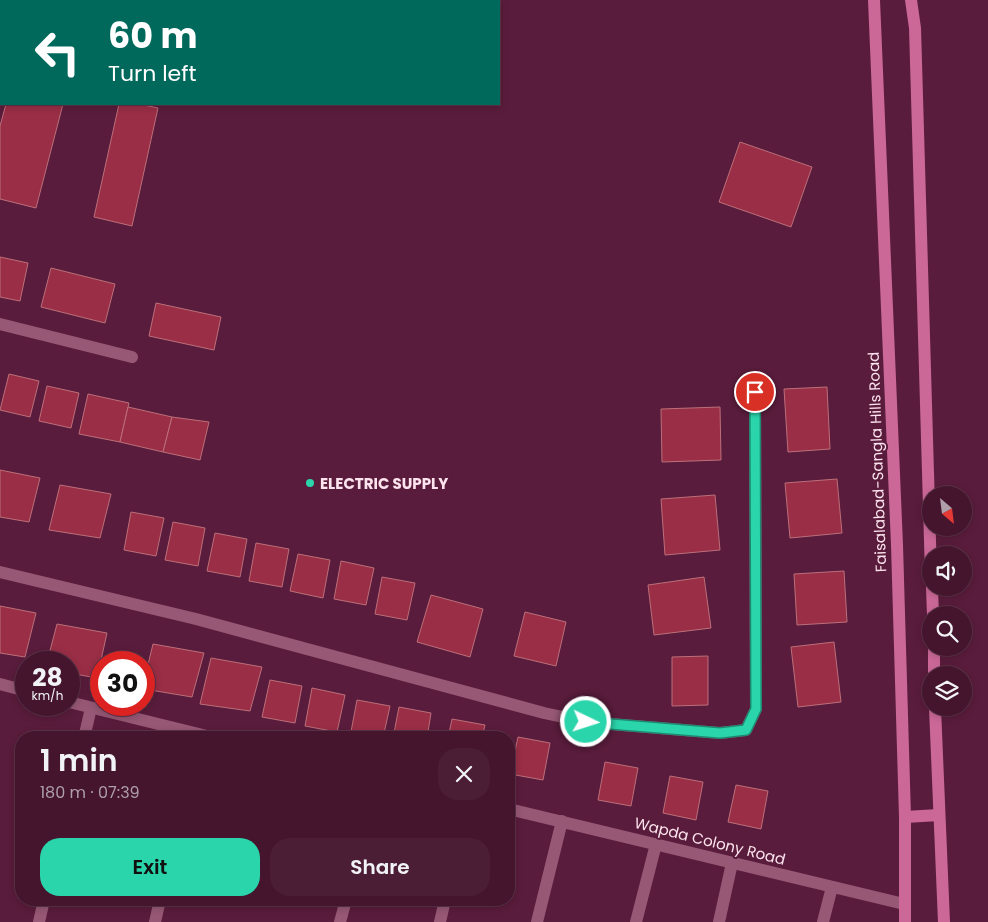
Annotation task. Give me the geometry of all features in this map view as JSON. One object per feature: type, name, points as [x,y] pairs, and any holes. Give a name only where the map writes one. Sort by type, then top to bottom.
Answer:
[{"type":"main road","name":"Faisalabad-Sangla Hills Road","points":[[874,0],[897,544],[905,817],[905,922]]},
{"type":"main road","points":[[911,0],[915,28],[930,546]]},
{"type":"main road","points":[[936,716],[944,922]]},
{"type":"main road","points":[[905,817],[939,815]]},
{"type":"street","points":[[0,324],[132,357]]},
{"type":"street","points":[[0,572],[196,619],[586,722],[720,733],[746,730],[756,709],[755,392]]},
{"type":"street","points":[[0,684],[15,688]]},
{"type":"street","points":[[86,731],[90,712]]},
{"type":"street","points":[[122,716],[180,731]]},
{"type":"street","name":"Wapda Colony Road","points":[[515,810],[904,904]]},
{"type":"street","points":[[537,922],[562,822]]},
{"type":"street","points":[[636,922],[656,844]]},
{"type":"street","points":[[719,922],[732,863]]},
{"type":"street","points":[[823,922],[832,887]]},
{"type":"street","points":[[39,922],[43,906]]},
{"type":"street","points":[[156,922],[159,906]]},
{"type":"street","points":[[340,922],[344,906]]},
{"type":"street","points":[[440,922],[444,906]]},
{"type":"building","points":[[6,105],[63,105],[36,208],[0,199],[0,126]]},
{"type":"building","points":[[119,105],[144,105],[158,108],[132,226],[94,217]]},
{"type":"building","points":[[740,142],[812,167],[791,227],[719,202]]},
{"type":"building","points":[[0,257],[28,263],[20,301],[0,297]]},
{"type":"building","points":[[51,268],[115,284],[105,323],[41,307]]},
{"type":"building","points":[[156,303],[221,317],[214,350],[149,336]]},
{"type":"building","points":[[9,374],[39,381],[30,417],[0,410]]},
{"type":"building","points":[[47,386],[79,393],[71,428],[39,421]]},
{"type":"building","points":[[827,387],[830,449],[788,452],[784,389]]},
{"type":"building","points":[[88,394],[129,403],[120,442],[79,434]]},
{"type":"building","points":[[128,407],[172,417],[163,452],[120,442]]},
{"type":"building","points":[[720,407],[721,460],[662,462],[661,409]]},
{"type":"building","points":[[172,417],[209,422],[200,460],[163,452]]},
{"type":"building","points":[[0,470],[40,478],[29,522],[0,517]]},
{"type":"building","points":[[837,479],[842,533],[790,538],[785,483]]},
{"type":"building","points":[[60,485],[111,494],[100,538],[49,530]]},
{"type":"building","points":[[715,495],[720,550],[665,555],[661,499]]},
{"type":"building","points":[[131,512],[164,518],[156,556],[124,550]]},
{"type":"building","points":[[173,522],[205,528],[198,566],[165,560]]},
{"type":"building","points":[[215,533],[247,539],[240,577],[207,571]]},
{"type":"building","points":[[256,543],[289,549],[282,587],[249,581]]},
{"type":"building","points":[[298,554],[330,560],[323,598],[290,591]]},
{"type":"building","points":[[341,561],[374,568],[366,605],[334,599]]},
{"type":"building","points":[[844,571],[847,622],[797,625],[794,574]]},
{"type":"building","points":[[382,577],[415,583],[407,620],[375,614]]},
{"type":"building","points":[[704,577],[711,628],[654,635],[648,585]]},
{"type":"building","points":[[431,595],[483,609],[470,657],[417,642]]},
{"type":"building","points":[[0,606],[36,613],[26,651],[15,651],[15,655],[0,653]]},
{"type":"building","points":[[525,612],[566,622],[556,666],[514,656]]},
{"type":"building","points":[[57,624],[107,633],[103,651],[90,651],[90,677],[80,675],[80,651],[50,651]]},
{"type":"building","points":[[834,642],[841,702],[798,707],[791,647]]},
{"type":"building","points":[[153,644],[204,653],[192,697],[155,691],[155,651],[151,651]]},
{"type":"building","points":[[708,656],[708,705],[672,706],[672,657]]},
{"type":"building","points":[[211,658],[262,667],[250,711],[200,704]]},
{"type":"building","points":[[270,680],[302,686],[295,723],[262,717]]},
{"type":"building","points":[[312,688],[345,695],[337,731],[305,726]]},
{"type":"building","points":[[357,700],[390,706],[385,731],[351,731]]},
{"type":"building","points":[[399,707],[431,713],[428,731],[394,731]]},
{"type":"building","points":[[452,719],[485,725],[484,731],[449,731]]},
{"type":"building","points":[[518,737],[550,743],[543,780],[515,775],[515,751]]},
{"type":"building","points":[[605,762],[638,768],[631,806],[598,800]]},
{"type":"building","points":[[670,776],[703,782],[696,820],[663,813]]},
{"type":"building","points":[[736,785],[768,791],[761,829],[728,822]]},
{"type":"place","name":"ELECTRIC SUPPLY","points":[[310,483]]},
{"type":"route","points":[[586,722],[720,733],[746,730],[756,709],[755,392]]}]
